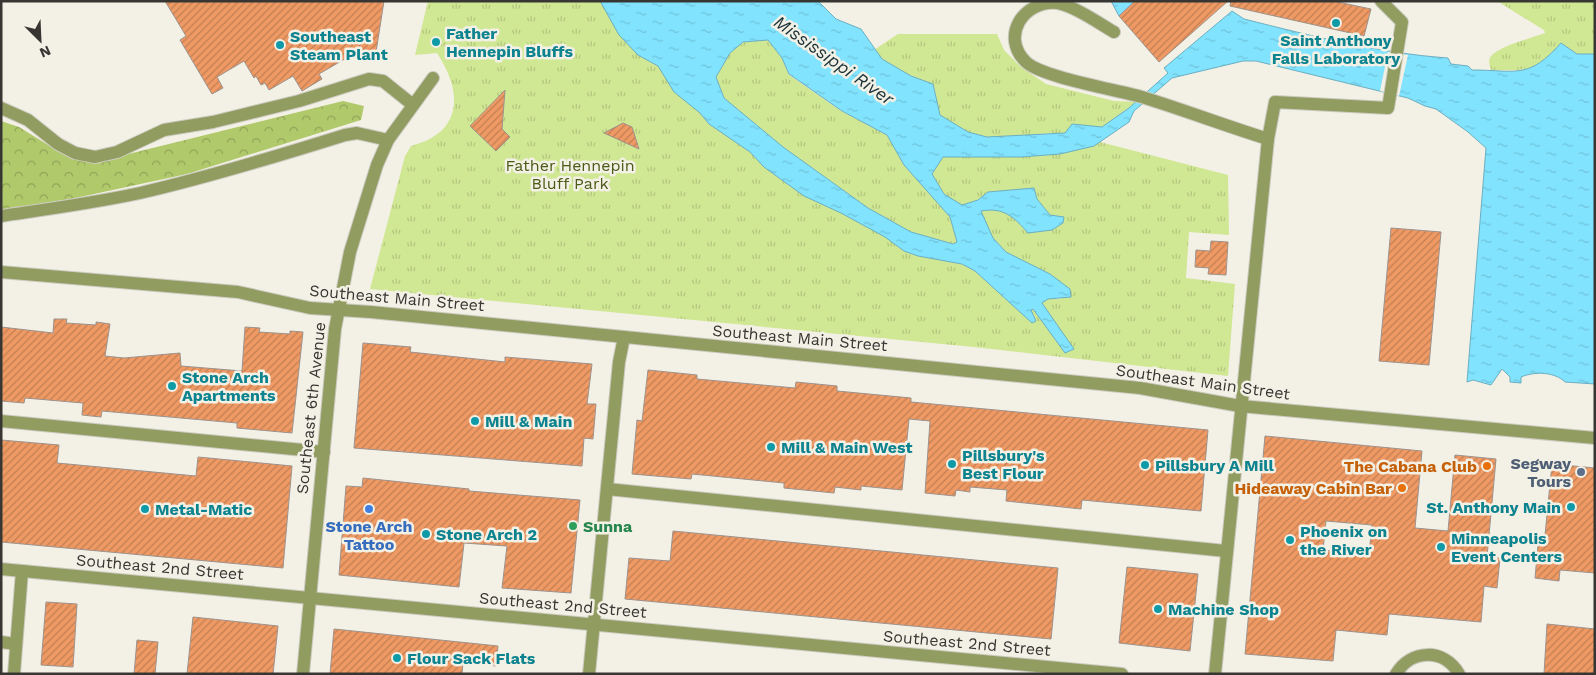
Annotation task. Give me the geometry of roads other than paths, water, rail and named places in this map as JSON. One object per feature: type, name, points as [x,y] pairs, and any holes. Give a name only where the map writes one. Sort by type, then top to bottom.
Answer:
[{"type":"street","points":[[1215,674],[1240,406],[1268,139],[1275,102],[1388,108],[1402,22],[1381,1]]},
{"type":"street","points":[[1114,32],[1066,6],[1047,2],[1034,6],[1024,14],[1017,22],[1013,34],[1014,43],[1027,63],[1062,77],[1145,98],[1268,139]]},
{"type":"street","name":"Southeast 6th Avenue","points":[[303,674],[338,309],[350,252],[388,140],[433,78]]},
{"type":"street","points":[[1,108],[28,120],[58,144],[75,153],[96,157],[117,152],[164,130],[213,122],[299,101],[369,79],[383,81],[412,105]]},
{"type":"street","points":[[1,216],[141,192],[192,180],[345,135],[357,133],[388,140]]},
{"type":"street","name":"Southeast Main Street","points":[[1,272],[238,292],[310,308],[338,309],[1140,388],[1240,406],[1595,438]]},
{"type":"street","points":[[589,674],[624,337]]},
{"type":"street","points":[[1,421],[324,452]]},
{"type":"street","points":[[607,489],[1226,551]]},
{"type":"street","name":"Southeast 2nd Street","points":[[1,569],[1122,674]]},
{"type":"street","points":[[14,674],[22,571]]},
{"type":"street","points":[[1,642],[16,644]]},
{"type":"street","points":[[1396,674],[1408,660],[1426,654],[1444,658],[1459,674]]},
{"type":"water","name":"Mississippi River","points":[[600,1],[818,1],[836,19],[861,29],[882,59],[911,76],[933,84],[940,115],[968,132],[987,137],[1065,133],[1072,124],[1102,127],[1129,108],[1168,73],[1164,68],[1232,11],[1244,19],[1345,43],[1422,56],[1448,58],[1451,64],[1468,66],[1472,70],[1511,71],[1530,68],[1550,55],[1561,43],[1577,54],[1595,54],[1595,384],[1565,382],[1550,374],[1538,373],[1521,377],[1521,383],[1510,382],[1510,377],[1502,369],[1491,385],[1473,380],[1467,382],[1486,148],[1468,132],[1436,109],[1408,98],[1256,61],[1243,61],[1172,78],[1134,111],[1129,122],[1094,146],[1060,154],[1021,157],[943,157],[932,174],[944,194],[962,205],[978,200],[988,192],[1034,188],[1037,199],[1050,215],[1064,217],[1063,223],[1052,230],[1028,233],[1008,214],[996,210],[981,211],[993,238],[1006,252],[1050,274],[1070,289],[1071,297],[1048,299],[1042,303],[1074,349],[1065,353],[1033,309],[1031,310],[1036,321],[1032,323],[975,271],[962,264],[918,256],[904,251],[885,237],[841,213],[804,196],[764,167],[750,152],[709,124],[700,113],[674,92],[658,66],[638,55],[619,35]],"holes":[[[768,40],[782,58],[789,74],[842,111],[887,135],[904,165],[950,217],[957,242],[953,244],[911,232],[868,208],[783,147],[724,98],[716,77],[730,53],[743,42]]]},
{"type":"water","points":[[1111,1],[1135,1],[1119,16]]},
{"type":"place","name":"Saint Anthony Falls Laboratory","points":[[1336,23]]},
{"type":"place","name":"Father Hennepin Bluffs","points":[[436,42]]},
{"type":"place","name":"Southeast Steam Plant","points":[[280,45]]},
{"type":"place","name":"Stone Arch Apartments","points":[[172,386]]},
{"type":"place","name":"Mill & Main","points":[[475,421]]},
{"type":"place","name":"Mill & Main West","points":[[771,447]]},
{"type":"place","name":"Pillsbury's Best Flour","points":[[952,464]]},
{"type":"place","name":"Pillsbury A Mill","points":[[1145,465]]},
{"type":"place","name":"The Cabana Club","points":[[1487,466]]},
{"type":"place","name":"Segway Tours","points":[[1581,472]]},
{"type":"place","name":"Hideaway Cabin Bar","points":[[1402,488]]},
{"type":"place","name":"St. Anthony Main","points":[[1571,507]]},
{"type":"place","name":"Metal-Matic","points":[[145,509]]},
{"type":"place","name":"Stone Arch Tattoo","points":[[369,509]]},
{"type":"place","name":"Sunna","points":[[573,526]]},
{"type":"place","name":"Stone Arch 2","points":[[426,534]]},
{"type":"place","name":"Phoenix on the River","points":[[1290,540]]},
{"type":"place","name":"Minneapolis Event Centers","points":[[1441,547]]},
{"type":"place","name":"Machine Shop","points":[[1158,609]]},
{"type":"place","name":"Flour Sack Flats","points":[[397,658]]},
{"type":"park label","name":"Father Hennepin Bluff Park","points":[[570,174]]}]
